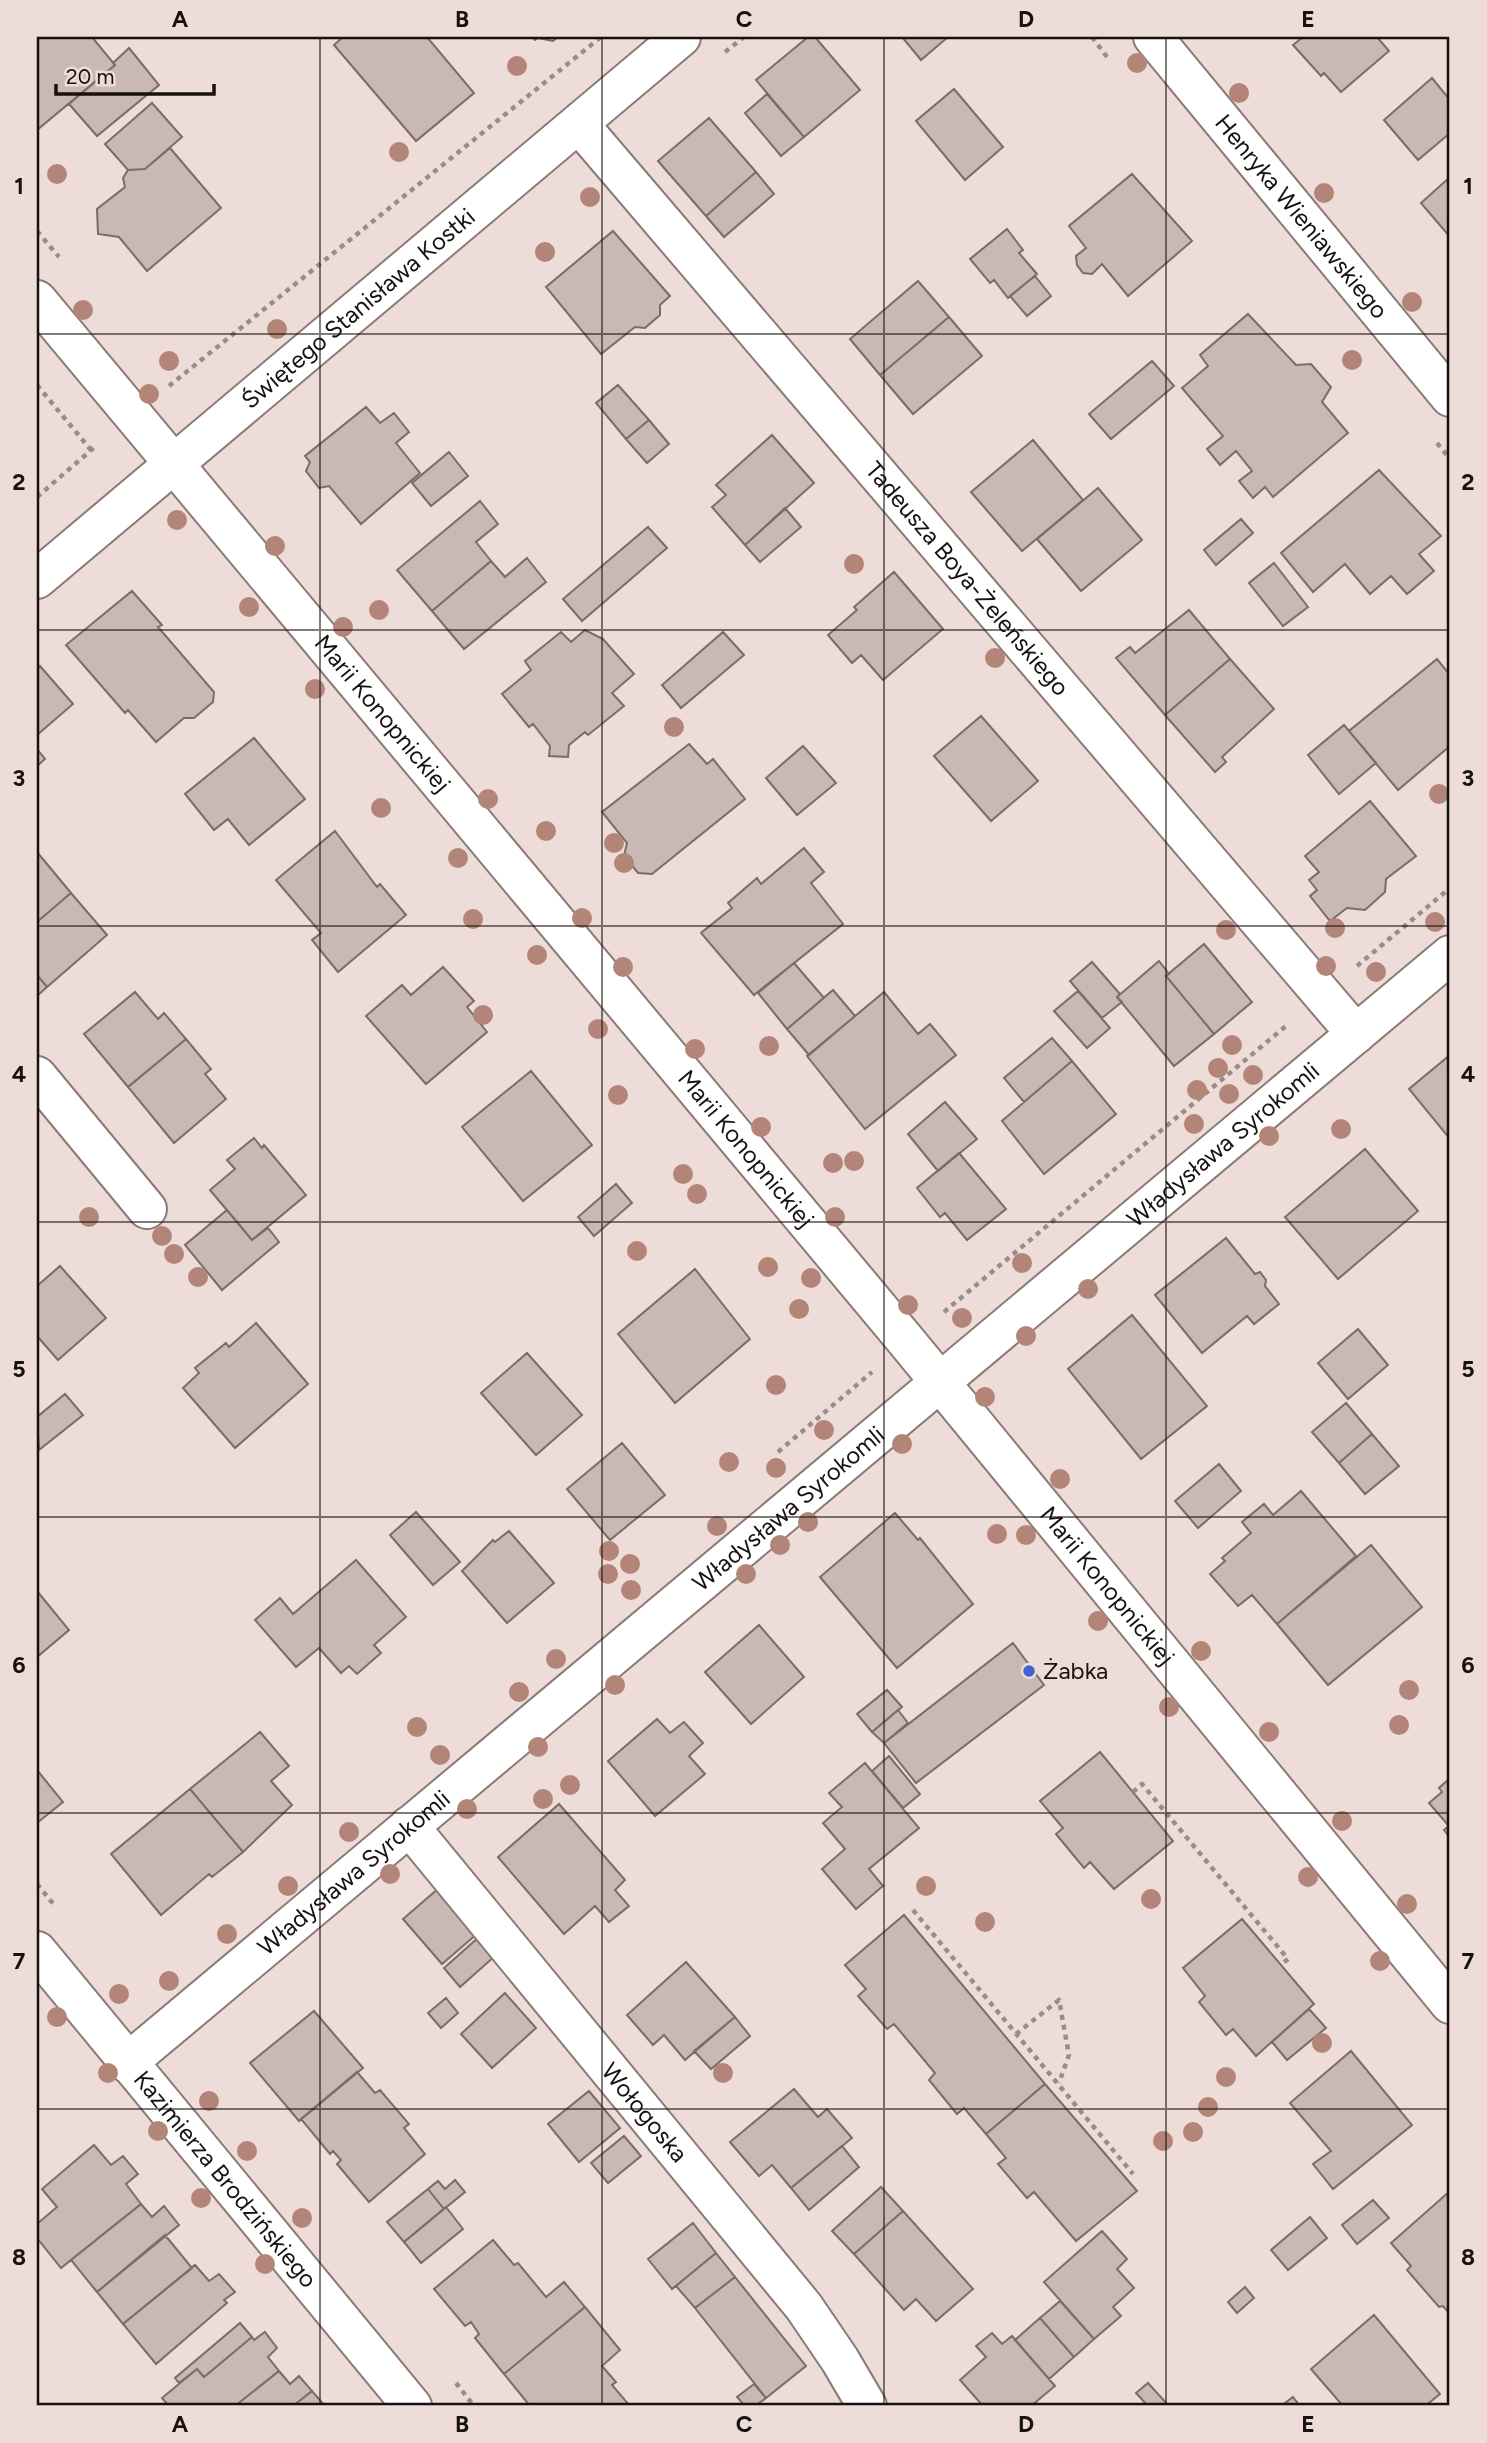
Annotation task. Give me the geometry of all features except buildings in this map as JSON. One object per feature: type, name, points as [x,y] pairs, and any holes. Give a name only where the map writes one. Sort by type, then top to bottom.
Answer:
[{"type":"street","name":"Świętego Stanisława Kostki","points":[[37,579],[176,465],[681,37]]},
{"type":"street","name":"Henryka Wieniawskiego","points":[[1153,37],[1450,397]]},
{"type":"street","name":"Tadeusza Boya-Żeleńskiego","points":[[579,124],[1356,1034]]},
{"type":"street","name":"Marii Konopnickiej","points":[[37,300],[940,1382],[1450,2004]]},
{"type":"street","name":"Władysława Syrokomli","points":[[127,2063],[1450,955]]},
{"type":"street","points":[[37,1076],[147,1209]]},
{"type":"street","name":"Wołogoska","points":[[409,1826],[804,2307],[841,2360],[867,2406]]},
{"type":"street","name":"Kazimierza Brodzińskiego","points":[[37,1951],[412,2406]]},
{"type":"path","points":[[37,497],[133,414],[601,37]]},
{"type":"path","points":[[37,385],[91,450]]},
{"type":"path","points":[[937,1319],[1136,1149]]},
{"type":"path","points":[[1133,1791],[1142,1784],[1288,1959],[1281,1965]]},
{"type":"path","points":[[37,1884],[60,1913]]},
{"type":"path","points":[[913,1910],[1133,2174]]},
{"type":"path","points":[[1016,2034],[1059,2000],[1069,2055],[1058,2084]]},
{"type":"place","name":"Żabka","points":[[1029,1671]]}]
